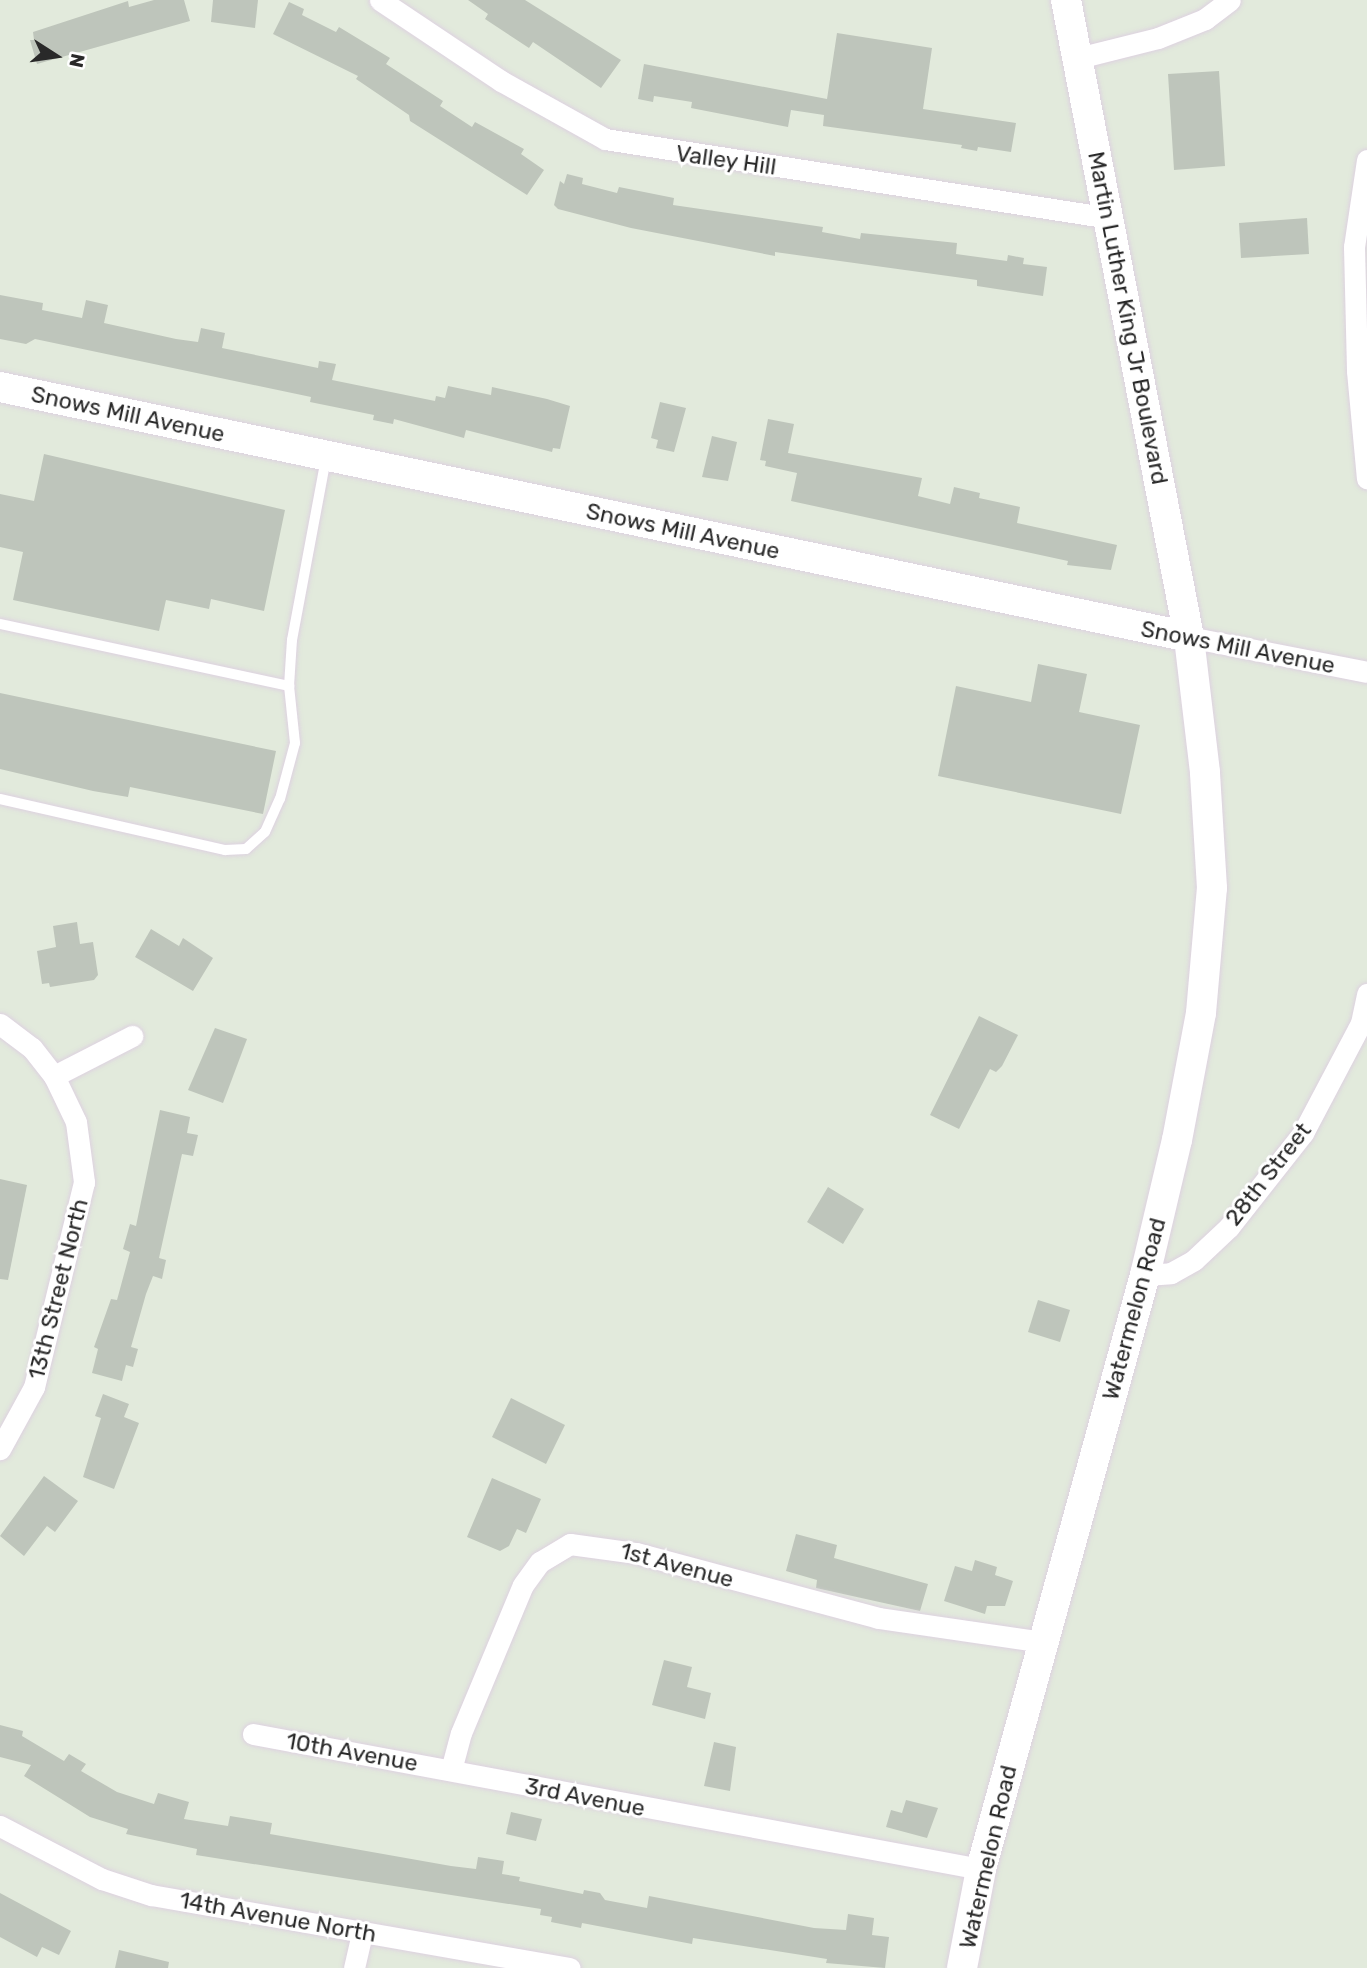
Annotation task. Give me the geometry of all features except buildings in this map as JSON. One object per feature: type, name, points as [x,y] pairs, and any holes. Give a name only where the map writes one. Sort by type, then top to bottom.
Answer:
[{"type":"main road","name":"Martin Luther King Jr Boulevard","points":[[1066,0],[1189,637]]},
{"type":"main road","name":"Snows Mill Avenue","points":[[0,387],[1189,637]]},
{"type":"main road","name":"Watermelon Road","points":[[961,1968],[981,1869],[1145,1275],[1201,1013],[1212,888],[1205,772],[1189,637]]},
{"type":"street","name":"Valley Hill","points":[[380,0],[501,81],[605,139],[1110,218]]},
{"type":"street","points":[[1077,58],[1158,38],[1205,19],[1230,0]]},
{"type":"street","points":[[1367,160],[1354,247],[1357,371],[1367,479]]},
{"type":"street","name":"Snows Mill Avenue","points":[[1189,637],[1367,672]]},
{"type":"street","name":"28th Street","points":[[1145,1275],[1171,1273],[1194,1260],[1229,1227],[1295,1144],[1361,1023],[1367,994]]},
{"type":"street","name":"13th Street North","points":[[0,1024],[32,1048],[54,1076],[76,1122],[84,1182],[34,1387],[0,1449]]},
{"type":"street","points":[[54,1076],[132,1036]]},
{"type":"street","name":"1st Avenue","points":[[451,1770],[461,1733],[523,1585],[540,1562],[570,1544],[636,1553],[878,1618],[1042,1642]]},
{"type":"street","name":"10th Avenue","points":[[253,1734],[451,1770]]},
{"type":"street","name":"3rd Avenue","points":[[451,1770],[719,1823],[981,1869]]},
{"type":"street","name":"14th Avenue North","points":[[0,1826],[102,1879],[152,1895],[570,1968]]},
{"type":"street","points":[[354,1968],[362,1932]]},
{"type":"lane","points":[[0,799],[225,850],[246,849],[265,832],[280,799],[295,743],[289,686],[292,640],[327,456]]},
{"type":"lane","points":[[0,624],[289,686]]}]
